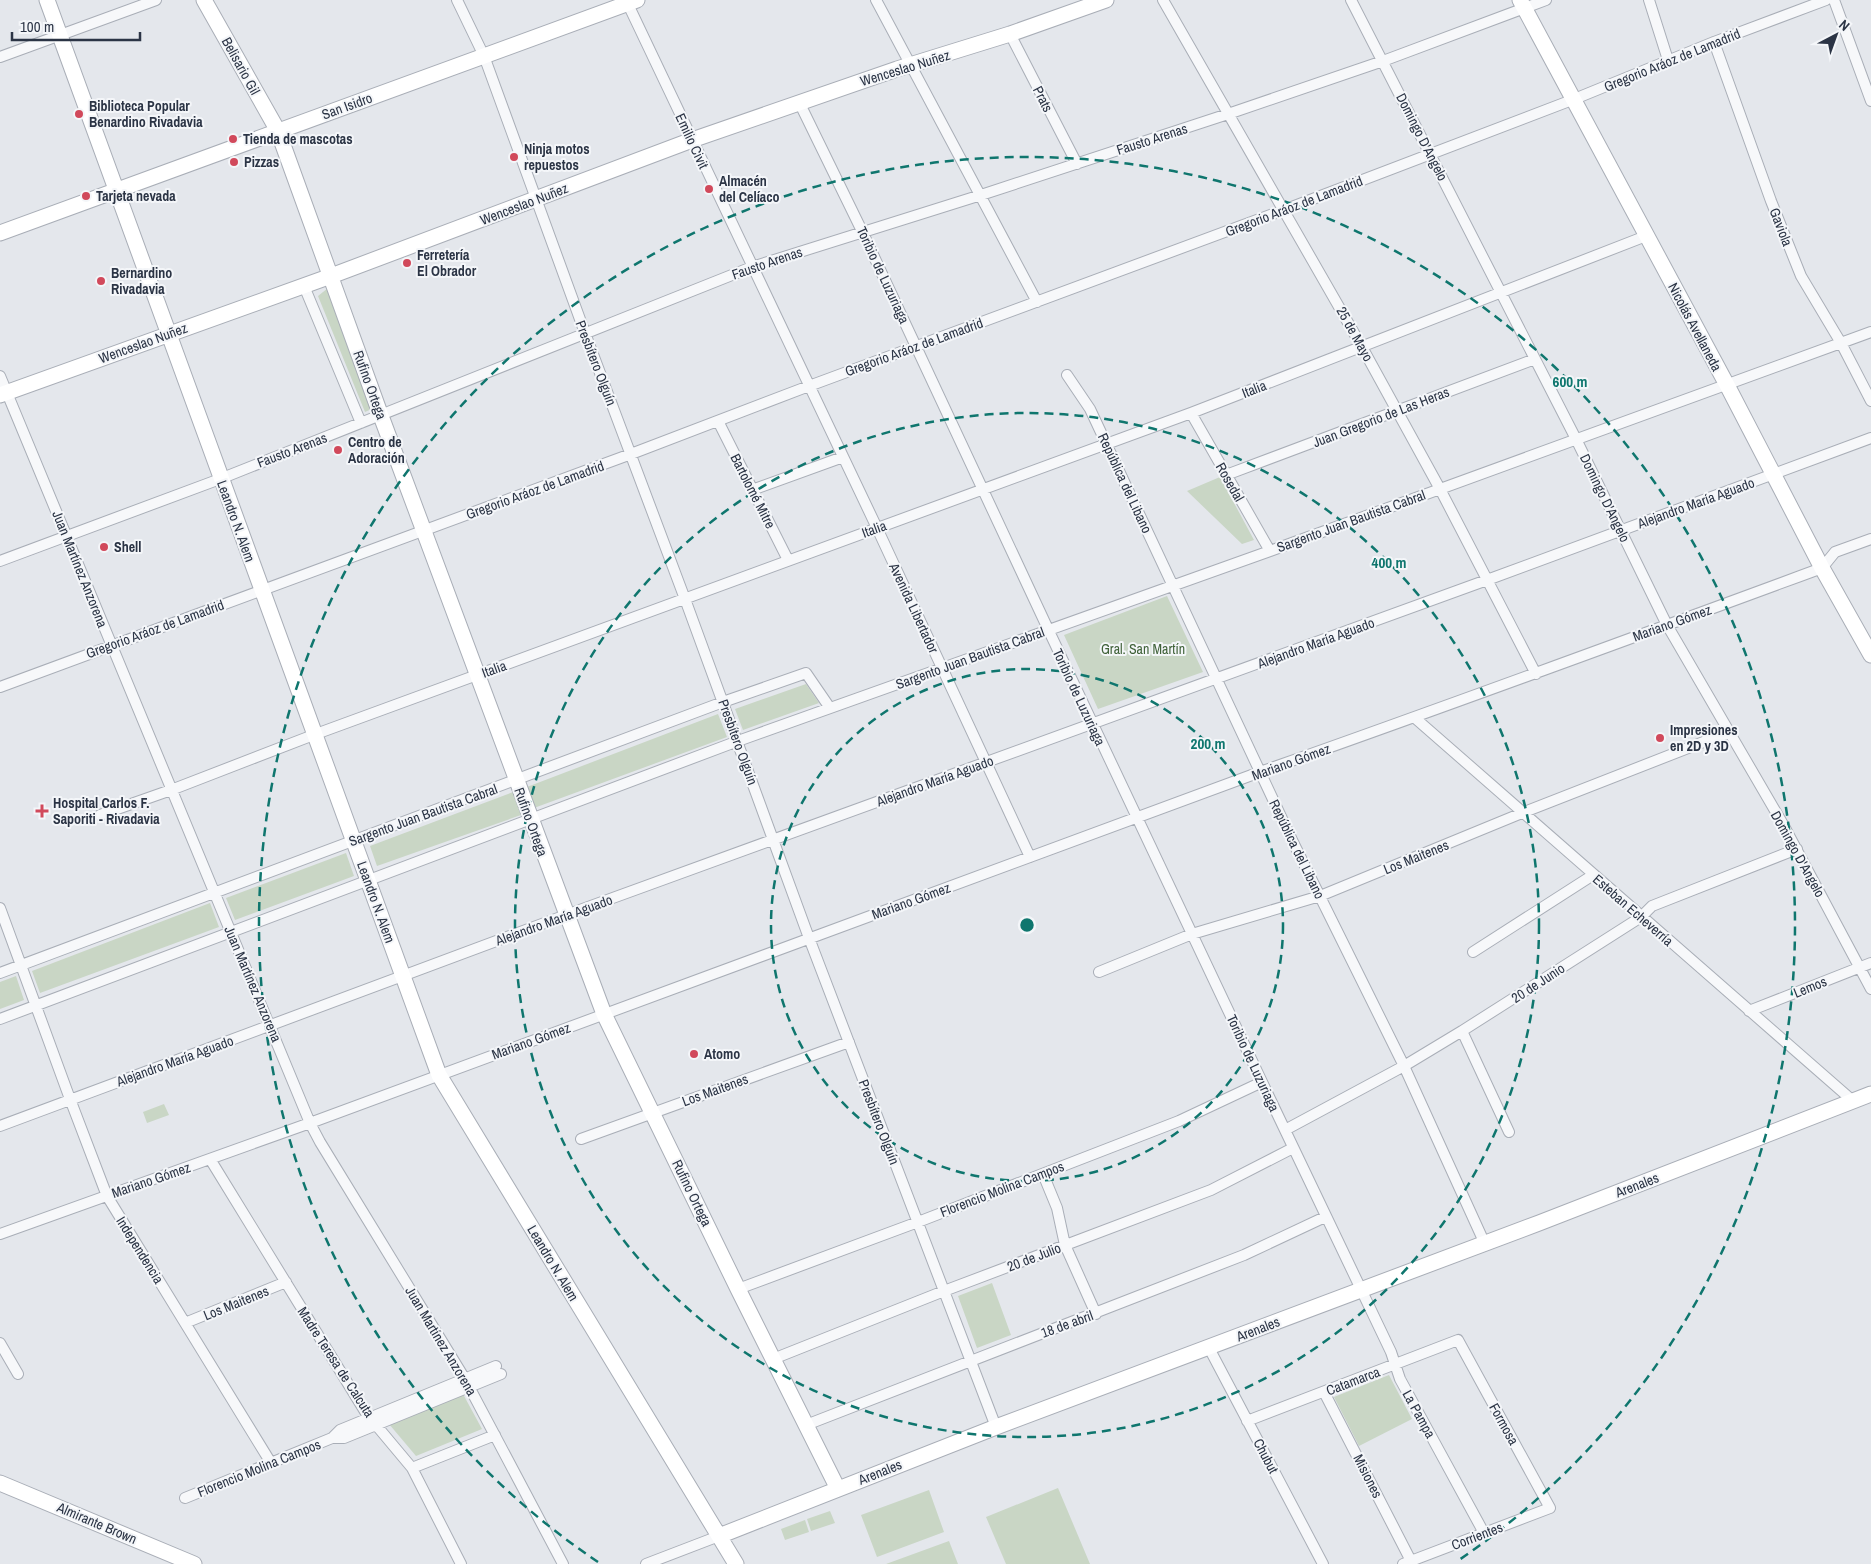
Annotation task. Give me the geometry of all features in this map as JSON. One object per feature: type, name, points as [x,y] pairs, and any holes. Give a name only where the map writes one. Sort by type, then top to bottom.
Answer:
[{"type":"street","name":"Leandro N. Alem","points":[[47,0],[261,591],[316,734],[438,1075],[736,1564]]},
{"type":"street","points":[[0,58],[156,0]]},
{"type":"street","name":"Belisario Gil","points":[[204,0],[278,131]]},
{"type":"street","name":"Presbítero Olguín","points":[[457,0],[484,56],[809,938],[996,1427]]},
{"type":"street","points":[[876,0],[1036,302]]},
{"type":"street","name":"Wenceslao Nuñez","points":[[3,394],[304,286],[537,200],[692,140],[799,102],[1010,34],[1106,0]]},
{"type":"street","name":"25 de Mayo","points":[[1163,0],[1398,411],[1536,674]]},
{"type":"street","name":"Domingo D'Angelo","points":[[1351,0],[1576,439],[1668,625],[1797,849],[1871,989]]},
{"type":"street","name":"Fausto Arenas","points":[[0,561],[220,479],[752,267],[1078,164],[1228,114],[1383,61],[1522,4],[1546,0]]},
{"type":"street","points":[[1649,0],[1668,60]]},
{"type":"street","name":"Gregorio Aráoz de Lamadrid","points":[[0,687],[1284,210],[1826,0]]},
{"type":"street","points":[[1834,0],[1871,101]]},
{"type":"street","name":"San Isidro","points":[[0,233],[630,1]]},
{"type":"street","name":"Emilio Civit","points":[[630,1],[692,140],[809,386]]},
{"type":"street","name":"Nicolás Avellaneda","points":[[1522,4],[1727,385],[1822,568],[1871,655]]},
{"type":"street","name":"Prats","points":[[1010,34],[1078,164]]},
{"type":"street","name":"Gaviola","points":[[1714,42],[1771,201],[1806,287],[1841,344],[1871,402]]},
{"type":"street","name":"Toribio de Luzuriaga","points":[[799,102],[862,231],[1360,1291]]},
{"type":"street","name":"Rufino Ortega","points":[[278,131],[381,416],[604,1014],[838,1489]]},
{"type":"street","name":"Italia","points":[[100,815],[1191,413],[1646,236]]},
{"type":"street","name":"Rufino Ortega","points":[[304,286],[361,423]]},
{"type":"street","name":"Sargento Juan Bautista Cabral","points":[[0,1019],[738,741],[1270,551],[1871,332]]},
{"type":"street","name":"Juan Gregorio de Las Heras","points":[[1226,475],[1535,359]]},
{"type":"street","name":"República del Libano","points":[[1067,375],[1090,409],[1107,444],[1260,772],[1404,1066],[1485,1244]]},
{"type":"street","name":"Juan Martínez Anzorena","points":[[0,376],[3,394],[66,536],[310,1123],[467,1383],[562,1564]]},
{"type":"street","name":"Avenida Libertador","points":[[809,386],[1030,857]]},
{"type":"street","name":"Rosedal","points":[[1191,413],[1270,551]]},
{"type":"street","name":"Bartolomé Mitre","points":[[718,421],[788,560]]},
{"type":"street","name":"Alejandro María Aguado","points":[[0,1126],[566,915],[1487,580],[1871,438]]},
{"type":"street","points":[[752,490],[843,457]]},
{"type":"street","points":[[1822,568],[1835,552],[1871,538]]},
{"type":"street","name":"Mariano Gómez","points":[[0,1234],[310,1123],[1260,772],[1415,718],[1822,568]]},
{"type":"street","name":"Sargento Juan Bautista Cabral","points":[[0,973],[806,672],[830,708]]},
{"type":"street","name":"Esteban Echeverría","points":[[1415,718],[1853,1101]]},
{"type":"street","name":"Los Maitenes","points":[[1099,972],[1192,934],[1320,896],[1522,813],[1729,732]]},
{"type":"street","name":"20 de Junio","points":[[1285,1130],[1404,1066],[1462,1031],[1641,917],[1652,906],[1797,849]]},
{"type":"street","points":[[1473,952],[1593,874]]},
{"type":"street","name":"Independencia","points":[[0,908],[107,1196],[271,1463]]},
{"type":"street","name":"Lemos","points":[[1749,1011],[1871,963]]},
{"type":"street","points":[[1462,1031],[1509,1132]]},
{"type":"street","name":"Los Maitenes","points":[[581,1139],[849,1042]]},
{"type":"street","name":"Florencio Molina Campos","points":[[738,1289],[1179,1121],[1262,1082]]},
{"type":"street","name":"Arenales","points":[[646,1564],[996,1427],[1485,1244],[1871,1094]]},
{"type":"street","name":"20 de Julio","points":[[773,1359],[944,1291],[1211,1190],[1293,1148]]},
{"type":"street","name":"Madre Teresa de Calcuta","points":[[210,1159],[374,1421],[412,1468],[461,1564]]},
{"type":"street","points":[[1043,1174],[1056,1208],[1065,1245],[1096,1314]]},
{"type":"street","name":"18 de abril","points":[[806,1425],[1244,1255],[1325,1216]]},
{"type":"street","name":"Los Maitenes","points":[[186,1323],[286,1282]]},
{"type":"street","name":"La Pampa","points":[[1360,1291],[1391,1352],[1400,1380],[1484,1533]]},
{"type":"street","name":"Catamarca","points":[[1248,1421],[1458,1340]]},
{"type":"street","name":"Formosa","points":[[1458,1340],[1550,1508]]},
{"type":"street","points":[[0,1344],[18,1374]]},
{"type":"street","name":"Chubut","points":[[1209,1348],[1323,1564]]},
{"type":"street","name":"Florencio Molina Campos","points":[[185,1498],[332,1438],[340,1430],[374,1421],[499,1370]]},
{"type":"street","name":"Misiones","points":[[1324,1392],[1407,1562]]},
{"type":"street","points":[[412,1468],[495,1434]]},
{"type":"street","name":"Almirante Brown","points":[[0,1483],[194,1564]]},
{"type":"street","name":"Corrientes","points":[[1407,1562],[1550,1508]]},
{"type":"green space","points":[[333,284],[376,407],[365,412],[318,296]]},
{"type":"green space","points":[[1220,477],[1254,540],[1242,544],[1187,491]]},
{"type":"green space","name":"Gral. San Martín","points":[[1167,596],[1203,672],[1098,709],[1064,635]]},
{"type":"green space","points":[[806,684],[819,703],[743,730],[735,709]]},
{"type":"green space","points":[[718,714],[727,737],[534,808],[527,787]]},
{"type":"green space","points":[[513,792],[521,815],[377,866],[370,846]]},
{"type":"green space","points":[[346,853],[354,876],[235,920],[226,898]]},
{"type":"green space","points":[[210,903],[219,927],[40,993],[32,971]]},
{"type":"green space","points":[[16,976],[24,1000],[0,1009],[0,982]]},
{"type":"green space","points":[[164,1104],[169,1115],[147,1123],[143,1112]]},
{"type":"green space","points":[[992,1283],[1011,1335],[977,1348],[958,1296]]},
{"type":"green space","points":[[1389,1375],[1412,1419],[1359,1446],[1334,1397]]},
{"type":"green space","points":[[463,1394],[482,1429],[416,1456],[389,1424]]},
{"type":"green space","points":[[1058,1488],[1090,1564],[1006,1564],[986,1517]]},
{"type":"green space","points":[[929,1490],[944,1532],[877,1557],[861,1515]]},
{"type":"green space","points":[[830,1511],[835,1523],[811,1531],[807,1519]]},
{"type":"green space","points":[[805,1520],[809,1532],[785,1540],[781,1529]]},
{"type":"green space","points":[[949,1541],[958,1564],[886,1564]]},
{"type":"place","name":"Biblioteca Popular Benardino Rivadavia","points":[[79,114]]},
{"type":"place","name":"Tienda de mascotas","points":[[233,139]]},
{"type":"place","name":"Ninja motos repuestos","points":[[514,157]]},
{"type":"place","name":"Pizzas","points":[[234,162]]},
{"type":"place","name":"Almacén del Celíaco","points":[[709,189]]},
{"type":"place","name":"Tarjeta nevada","points":[[86,196]]},
{"type":"place","name":"Ferretería El Obrador","points":[[407,263]]},
{"type":"place","name":"Bernardino Rivadavia","points":[[101,281]]},
{"type":"place","name":"Centro de Adoración","points":[[338,450]]},
{"type":"place","name":"Shell","points":[[104,547]]},
{"type":"place","name":"Impresiones en 2D y 3D","points":[[1660,738]]},
{"type":"place","name":"Hospital Carlos F. Saporiti - Rivadavia","points":[[42,811]]},
{"type":"place","name":"Atomo","points":[[694,1054]]}]
